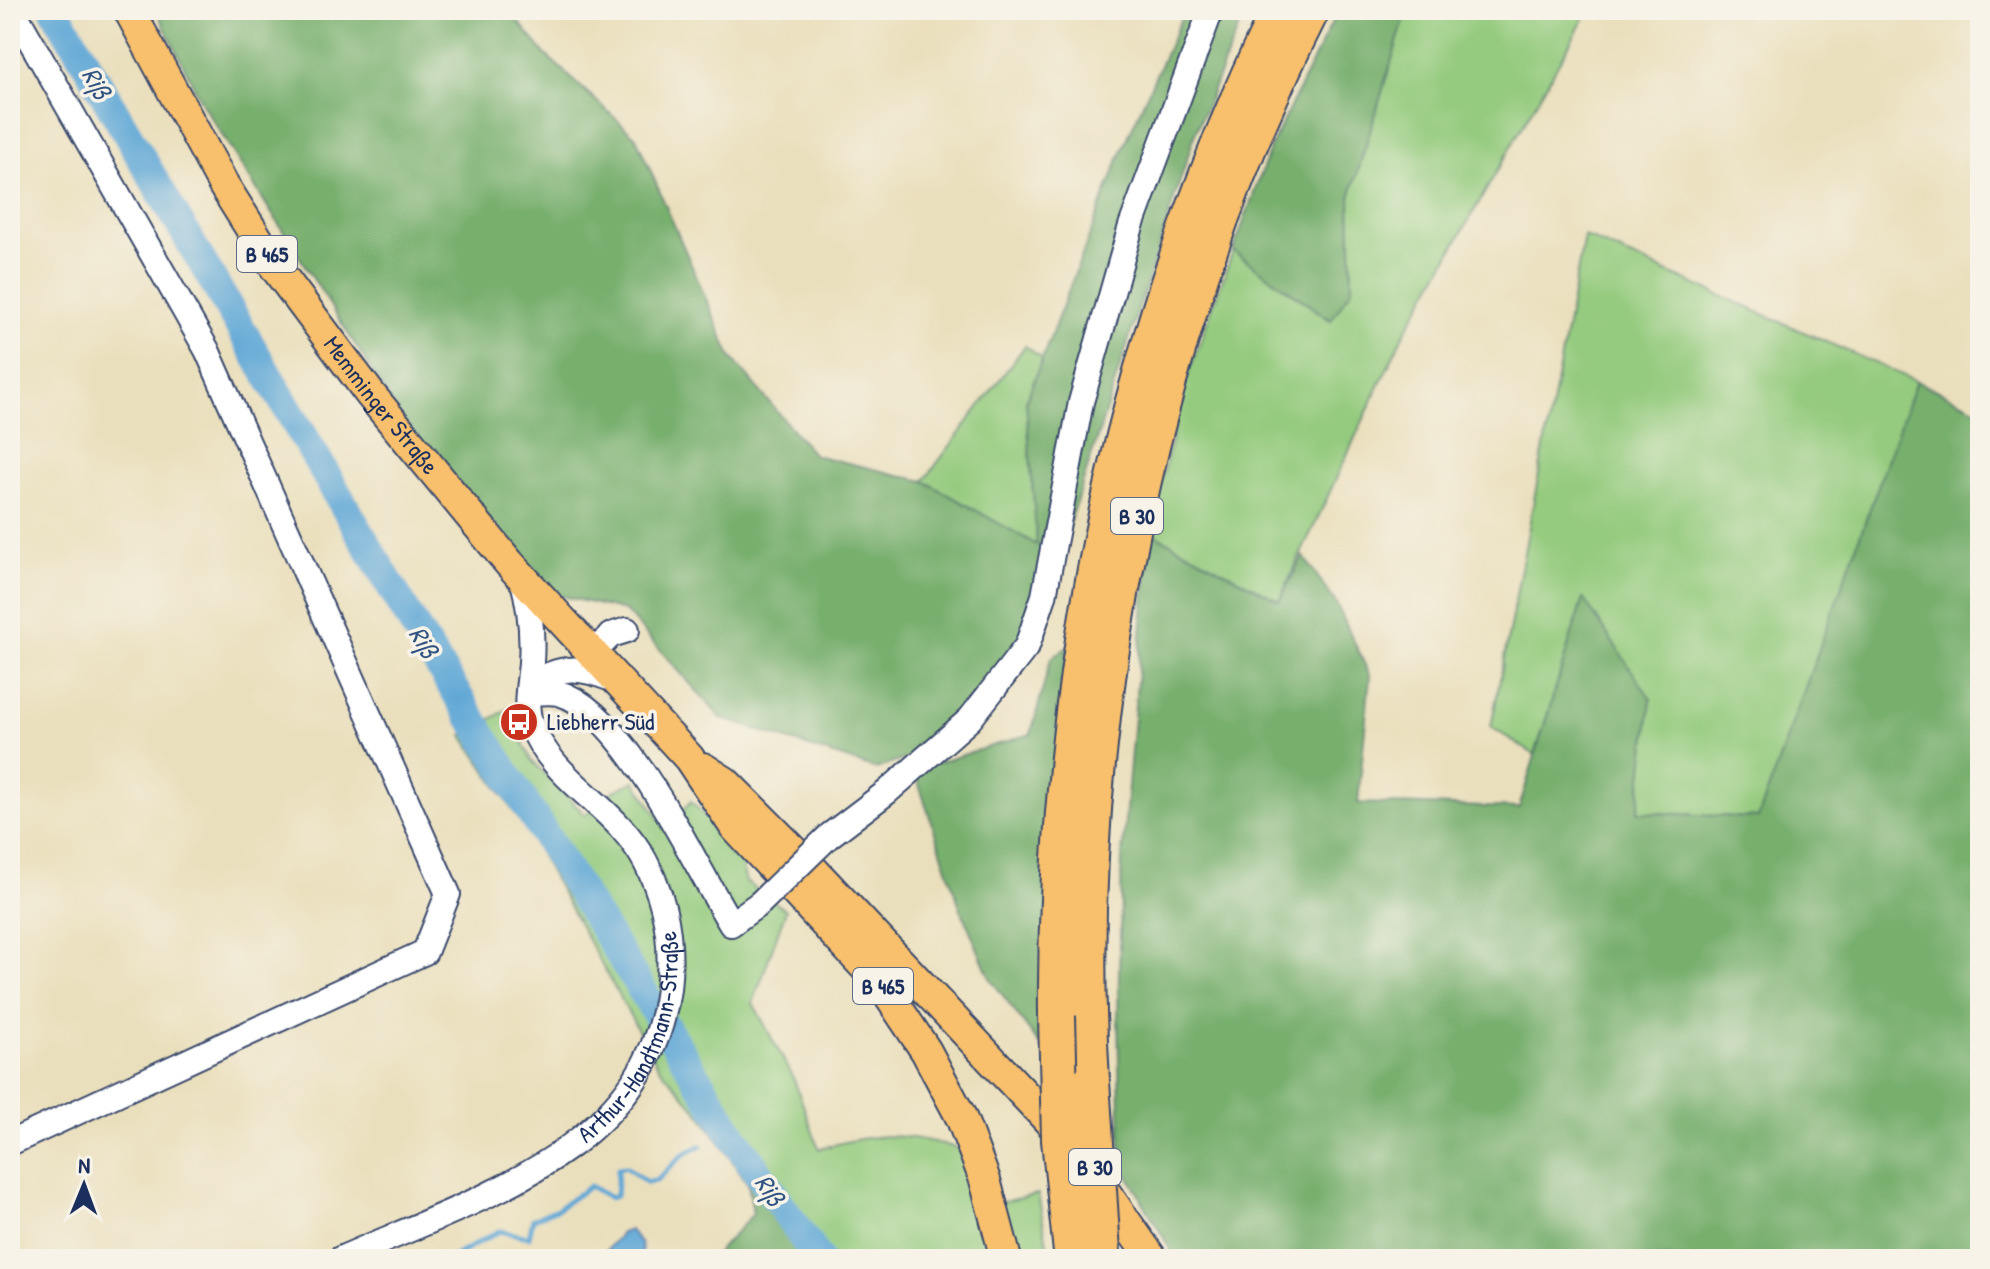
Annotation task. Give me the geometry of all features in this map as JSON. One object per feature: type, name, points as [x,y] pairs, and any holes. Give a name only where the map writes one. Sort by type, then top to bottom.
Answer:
[{"type":"highway","name":"B 30","points":[[1088,1257],[1060,1140],[1057,1016],[1057,926],[1068,760],[1085,630],[1109,508],[1136,395],[1184,243],[1234,111],[1280,10]]},
{"type":"highway","name":"B 30","points":[[1088,1257],[1091,1081],[1088,978],[1094,821],[1110,672],[1137,518],[1178,351],[1207,262],[1249,148],[1311,10]]},
{"type":"main road","name":"Memminger Straße","points":[[129,10],[223,184],[275,267],[370,394],[522,578],[569,625],[689,758]]},
{"type":"main road","name":"B 465","points":[[689,758],[735,827],[882,985],[926,1051],[961,1117],[985,1180],[1006,1259]]},
{"type":"main road","name":"B 465","points":[[689,758],[725,782],[812,869],[1065,1137],[1152,1259]]},
{"type":"street","points":[[10,1143],[425,952],[448,894],[207,350],[13,10]]},
{"type":"street","points":[[529,690],[556,692],[587,707],[624,748],[660,798],[731,924],[760,903],[829,836],[887,792],[970,719],[1027,646],[1044,596],[1081,402],[1131,226],[1211,10]]},
{"type":"street","name":"Arthur-Handtmann-Straße","points":[[340,1259],[494,1191],[567,1151],[608,1116],[637,1081],[666,1009],[670,947],[667,915],[644,859],[603,809],[567,779],[539,742],[529,718],[531,622],[522,578]]},
{"type":"street","points":[[532,659],[569,625]]},
{"type":"street","points":[[594,652],[611,635],[627,630]]},
{"type":"street","points":[[529,690],[556,670],[572,667],[622,683]]},
{"type":"green space","points":[[156,10],[509,10],[545,54],[636,137],[731,357],[814,455],[924,481],[1037,545],[1026,401],[1124,146],[1185,10],[1246,10],[1196,131],[1043,606],[968,705],[917,755],[876,769],[721,718],[625,611],[554,594],[403,420],[203,105]]},
{"type":"green space","points":[[1338,10],[1407,10],[1350,197],[1352,289],[1331,320],[1233,251],[1271,146]]},
{"type":"green space","points":[[1407,10],[1589,10],[1401,339],[1279,601],[1150,532],[1183,389],[1233,251],[1330,320],[1352,289],[1350,197]]},
{"type":"green space","points":[[1584,236],[1916,381],[1759,818],[1638,812],[1651,699],[1582,604],[1535,755],[1491,727]]},
{"type":"green space","points":[[1025,346],[1043,359],[1026,401],[1037,545],[924,481]]},
{"type":"green space","points":[[1916,381],[1980,410],[1980,1259],[1176,1259],[1121,1164],[1118,1013],[1122,855],[1150,532],[1279,601],[1303,556],[1336,603],[1370,676],[1358,803],[1519,808],[1583,598],[1651,699],[1638,812],[1758,818]]},
{"type":"green space","points":[[1068,647],[1039,1044],[990,978],[960,907],[914,770],[1031,734],[1051,658]]},
{"type":"green space","points":[[508,709],[531,760],[585,815],[612,792],[635,781],[666,829],[691,801],[738,853],[746,882],[786,910],[753,1003],[794,1080],[819,1149],[857,1139],[890,1136],[922,1139],[960,1149],[977,1208],[1038,1194],[1050,1259],[831,1259],[769,1174],[748,1184],[701,1115],[658,1066],[530,836],[463,736]]},
{"type":"green space","points":[[768,1174],[831,1259],[711,1259],[753,1214],[748,1184]]},
{"type":"water","points":[[630,1230],[641,1244],[643,1259],[599,1259],[621,1233]]},
{"type":"waterway","name":"Riß","points":[[55,10],[413,624],[735,1139],[818,1259]]},
{"type":"waterway","points":[[450,1259],[499,1231],[529,1237],[533,1219],[557,1209],[590,1186],[610,1198],[616,1196],[618,1168],[626,1167],[646,1182],[656,1181],[684,1154],[701,1146]]},
{"type":"place","name":"Liebherr Süd","points":[[519,722]]}]
